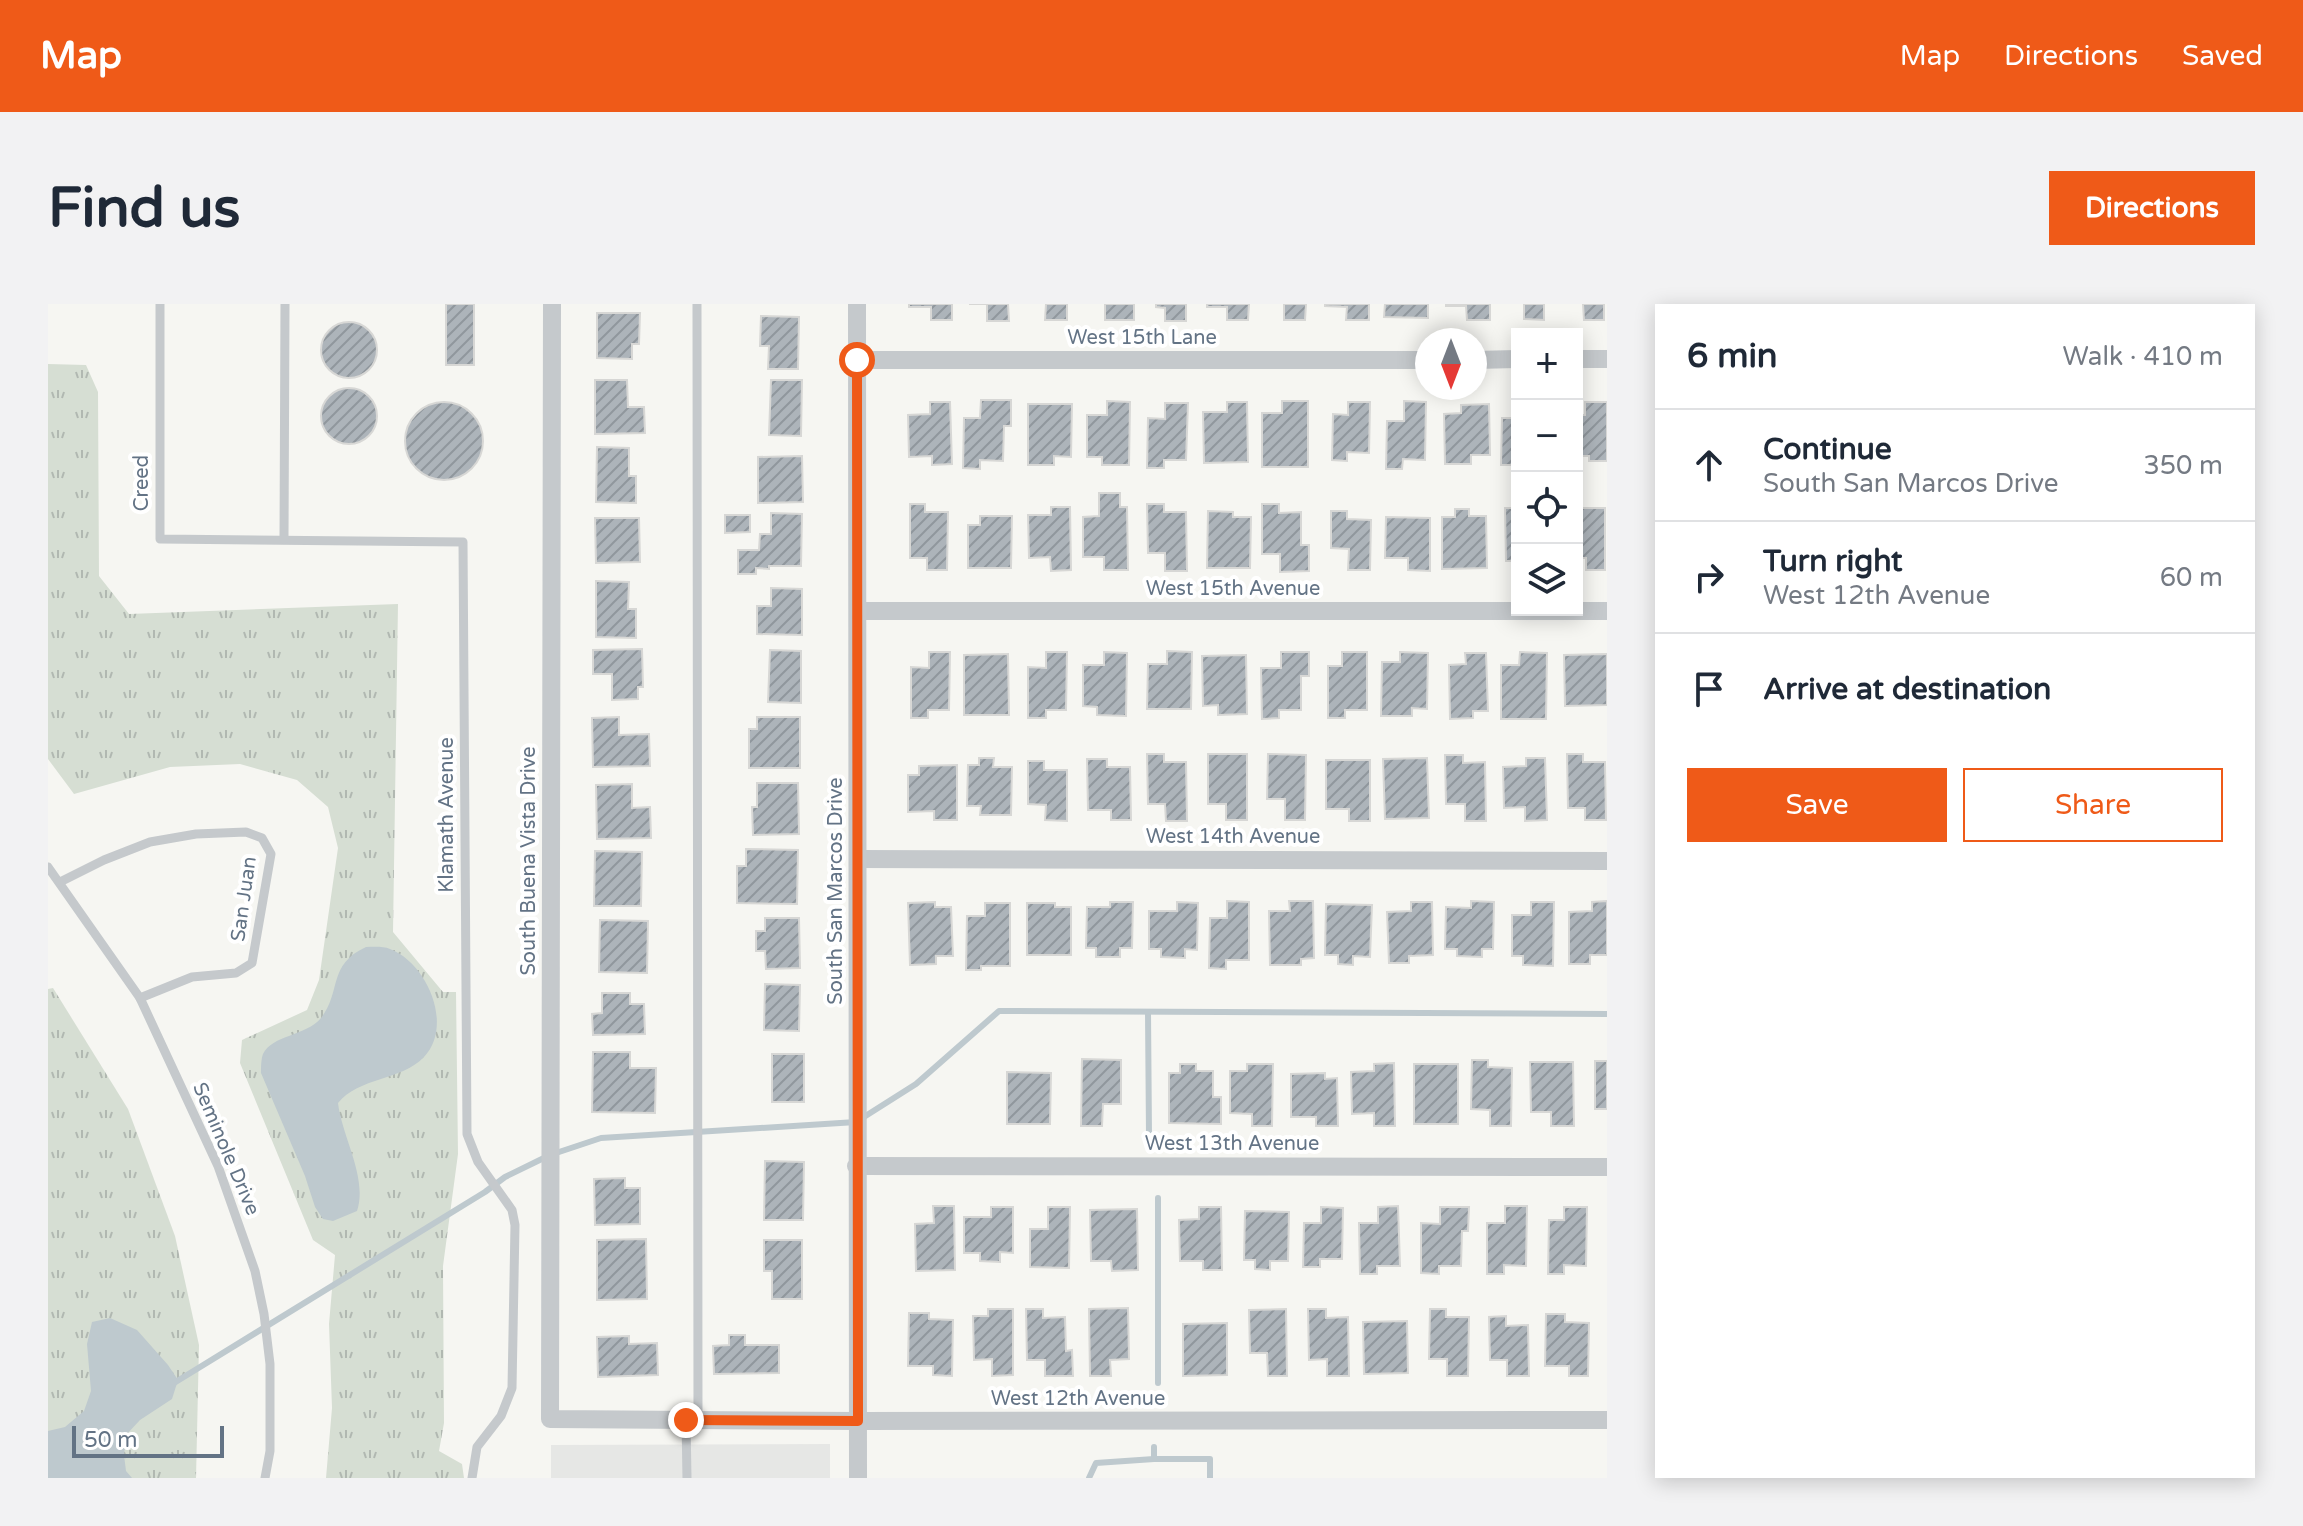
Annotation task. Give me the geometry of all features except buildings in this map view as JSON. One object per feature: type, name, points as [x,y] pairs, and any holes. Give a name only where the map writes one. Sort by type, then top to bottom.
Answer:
[{"type":"street","name":"South Buena Vista Drive","points":[[550,1419],[552,304]]},
{"type":"street","name":"South San Marcos Drive","points":[[857,304],[858,1478]]},
{"type":"street","points":[[1487,360],[1511,359]]},
{"type":"street","points":[[1583,359],[1607,359]]},
{"type":"street","name":"West 15th Lane","points":[[857,360],[1415,360]]},
{"type":"street","name":"West 15th Avenue","points":[[858,611],[1607,611]]},
{"type":"street","name":"West 14th Avenue","points":[[858,859],[1607,861]]},
{"type":"street","name":"West 13th Avenue","points":[[856,1166],[1607,1167]]},
{"type":"street","name":"West 12th Avenue","points":[[550,1419],[1607,1420]]},
{"type":"lane","name":"Creed","points":[[160,304],[160,539],[284,539]]},
{"type":"lane","points":[[284,539],[285,304]]},
{"type":"lane","points":[[687,1478],[692,1420],[697,304]]},
{"type":"lane","name":"Klamath Avenue","points":[[284,539],[463,542],[467,1134],[478,1162],[512,1210],[515,1225],[512,1388],[501,1416],[477,1447],[472,1478]]},
{"type":"lane","name":"San Juan","points":[[60,882],[150,842],[196,834],[246,832],[262,838],[271,854],[252,963],[236,973],[192,977],[140,998]]},
{"type":"lane","name":"Seminole Drive","points":[[48,867],[140,998],[218,1166],[255,1271],[264,1314],[268,1346],[270,1451],[265,1478]]},
{"type":"shaded area","points":[[366,947],[390,949],[415,967],[432,996],[437,1029],[433,1044],[415,1065],[357,1088],[338,1103],[357,1171],[360,1198],[357,1211],[333,1221],[323,1219],[315,1207],[261,1073],[261,1061],[267,1048],[307,1029],[321,1018],[345,962]]},
{"type":"shaded area","points":[[110,1318],[137,1330],[168,1365],[178,1380],[172,1399],[140,1420],[126,1435],[126,1471],[132,1478],[48,1478],[48,1431],[65,1427],[84,1411],[91,1391],[87,1344],[92,1322]]},
{"type":"shaded area","points":[[830,1444],[830,1478],[551,1478],[551,1445]]},
{"type":"green space","points":[[48,364],[86,365],[98,392],[99,576],[129,614],[398,604],[393,932],[443,992],[456,992],[458,1154],[443,1266],[444,1423],[439,1451],[462,1464],[464,1478],[326,1478],[332,1408],[329,1324],[335,1255],[313,1240],[240,1063],[242,1040],[307,1010],[319,980],[338,848],[328,807],[297,780],[240,764],[170,767],[74,794],[48,759]]},
{"type":"green space","points":[[53,988],[128,1109],[175,1236],[199,1345],[196,1478],[48,1478],[48,989]]},
{"type":"waterway","points":[[174,1383],[505,1177],[550,1155],[601,1138],[856,1122],[916,1084],[999,1011],[1607,1014]]},
{"type":"waterway","points":[[1148,1012],[1149,1135]]},
{"type":"waterway","points":[[1158,1198],[1158,1383]]},
{"type":"waterway","points":[[1154,1447],[1154,1459]]},
{"type":"waterway","points":[[1089,1478],[1096,1463],[1154,1459],[1210,1459],[1210,1478]]},
{"type":"route","points":[[686,1420],[858,1421],[857,360]]}]
